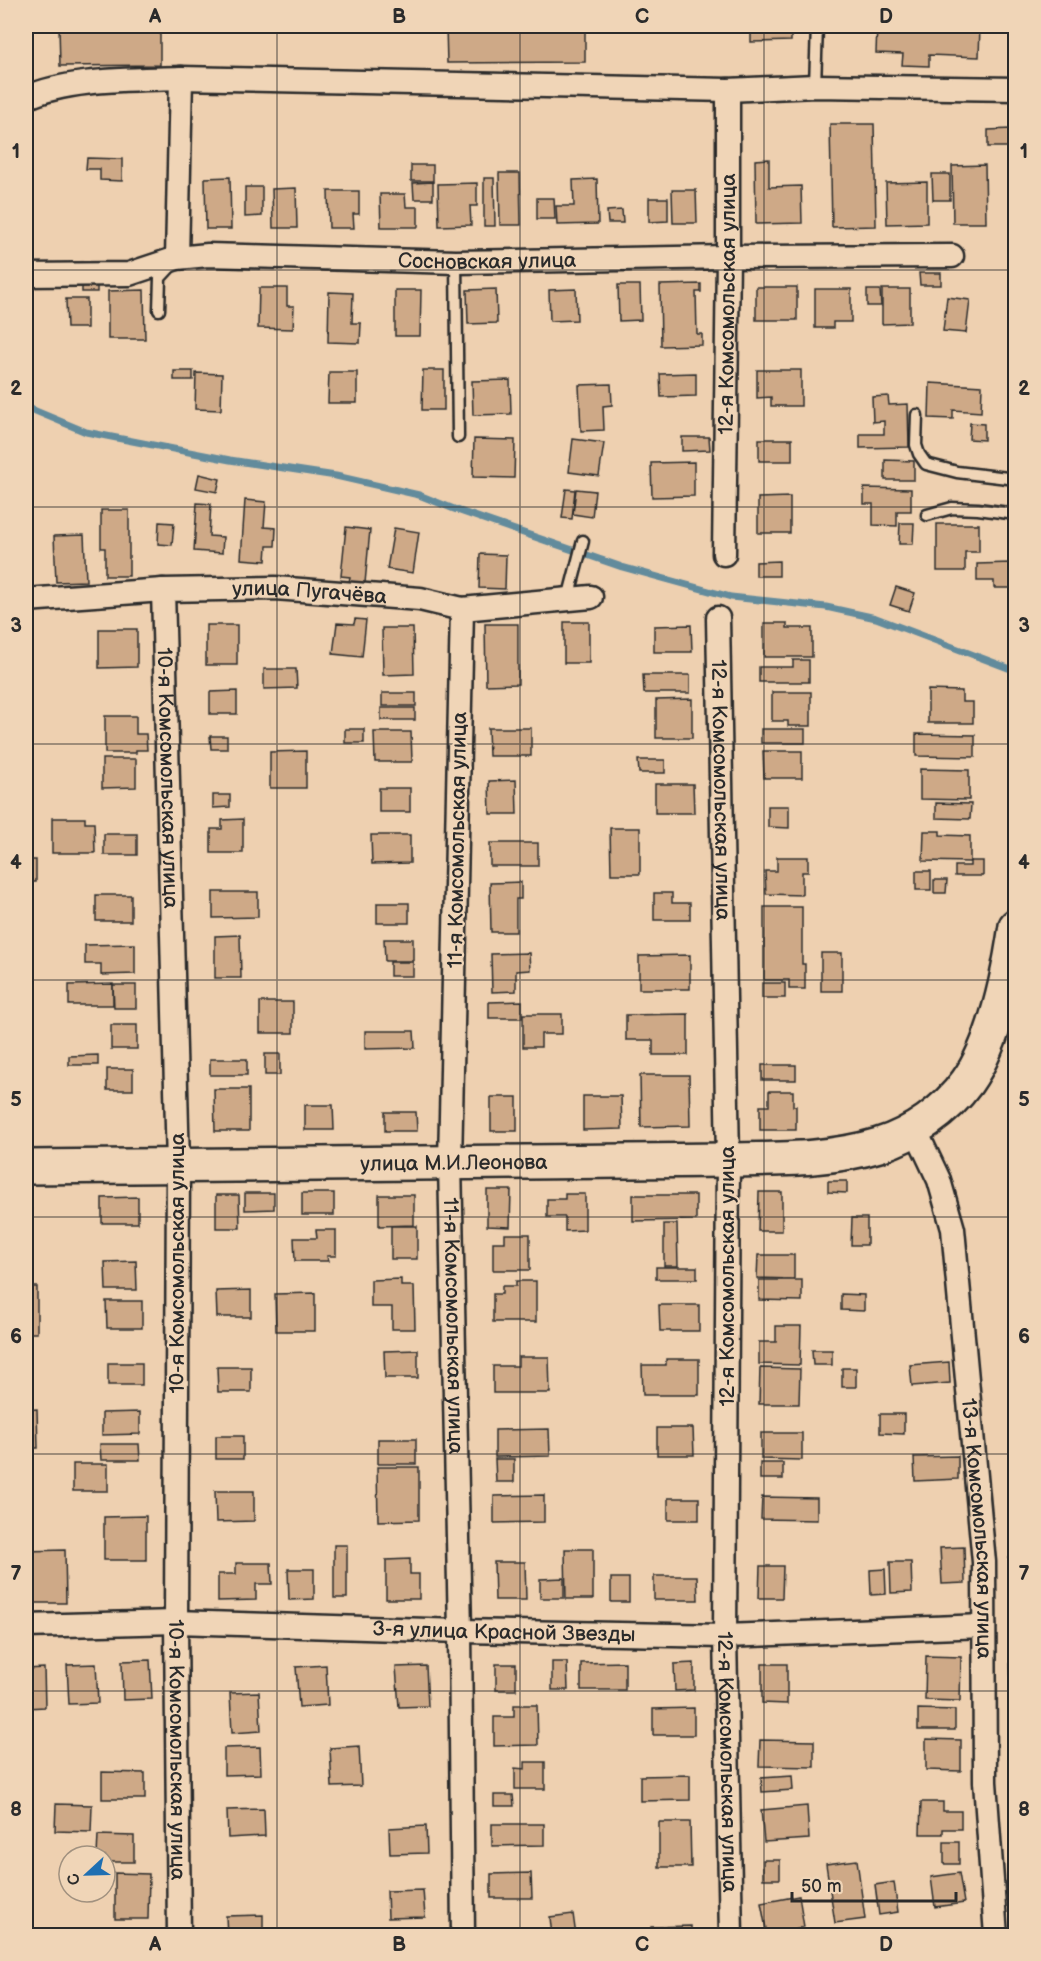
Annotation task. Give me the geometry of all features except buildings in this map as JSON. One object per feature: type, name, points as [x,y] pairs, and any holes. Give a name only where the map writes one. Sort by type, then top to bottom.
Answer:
[{"type":"main road","points":[[915,1129],[941,1110],[967,1083],[986,1049],[999,1007],[1015,937]]},
{"type":"main road","name":"улица М.И.Леонова","points":[[26,1167],[798,1158],[843,1154],[879,1145],[915,1129]]},
{"type":"street","points":[[26,98],[42,90],[105,81],[181,78],[728,90],[815,86],[1016,89]]},
{"type":"street","points":[[177,258],[181,78]]},
{"type":"street","name":"12-я Комсомольская улица","points":[[724,554],[728,90]]},
{"type":"street","name":"Сосновская улица","points":[[26,274],[129,274],[177,258],[208,255],[456,262],[952,256]]},
{"type":"street","name":"улица Пугачёва","points":[[26,600],[163,590],[275,588],[420,599],[462,609],[591,597]]},
{"type":"street","name":"10-я Комсомольская улица","points":[[163,590],[178,1165],[176,1622],[178,1935]]},
{"type":"street","name":"11-я Комсомольская улица","points":[[462,609],[450,1163],[460,1632],[463,1935]]},
{"type":"street","name":"12-я Комсомольская улица","points":[[718,618],[728,1160],[725,1636],[731,1935]]},
{"type":"street","name":"13-я Комсомольская улица","points":[[915,1129],[939,1180],[953,1228],[984,1562],[985,1782],[996,1935]]},
{"type":"street","name":"3-я улица Красной Звезды","points":[[26,1626],[176,1622],[460,1632],[725,1636],[984,1626]]},
{"type":"lane","points":[[815,86],[817,26]]},
{"type":"lane","points":[[159,310],[160,278],[177,258]]},
{"type":"lane","points":[[456,262],[458,437]]},
{"type":"lane","points":[[916,415],[916,445],[926,464],[957,472],[1016,479]]},
{"type":"lane","points":[[927,515],[952,508],[1016,514]]},
{"type":"lane","points":[[568,600],[583,544]]},
{"type":"waterway","points":[[26,407],[86,432],[230,460],[336,476],[419,495],[622,567],[731,597],[826,607],[876,618],[1016,671]]}]
